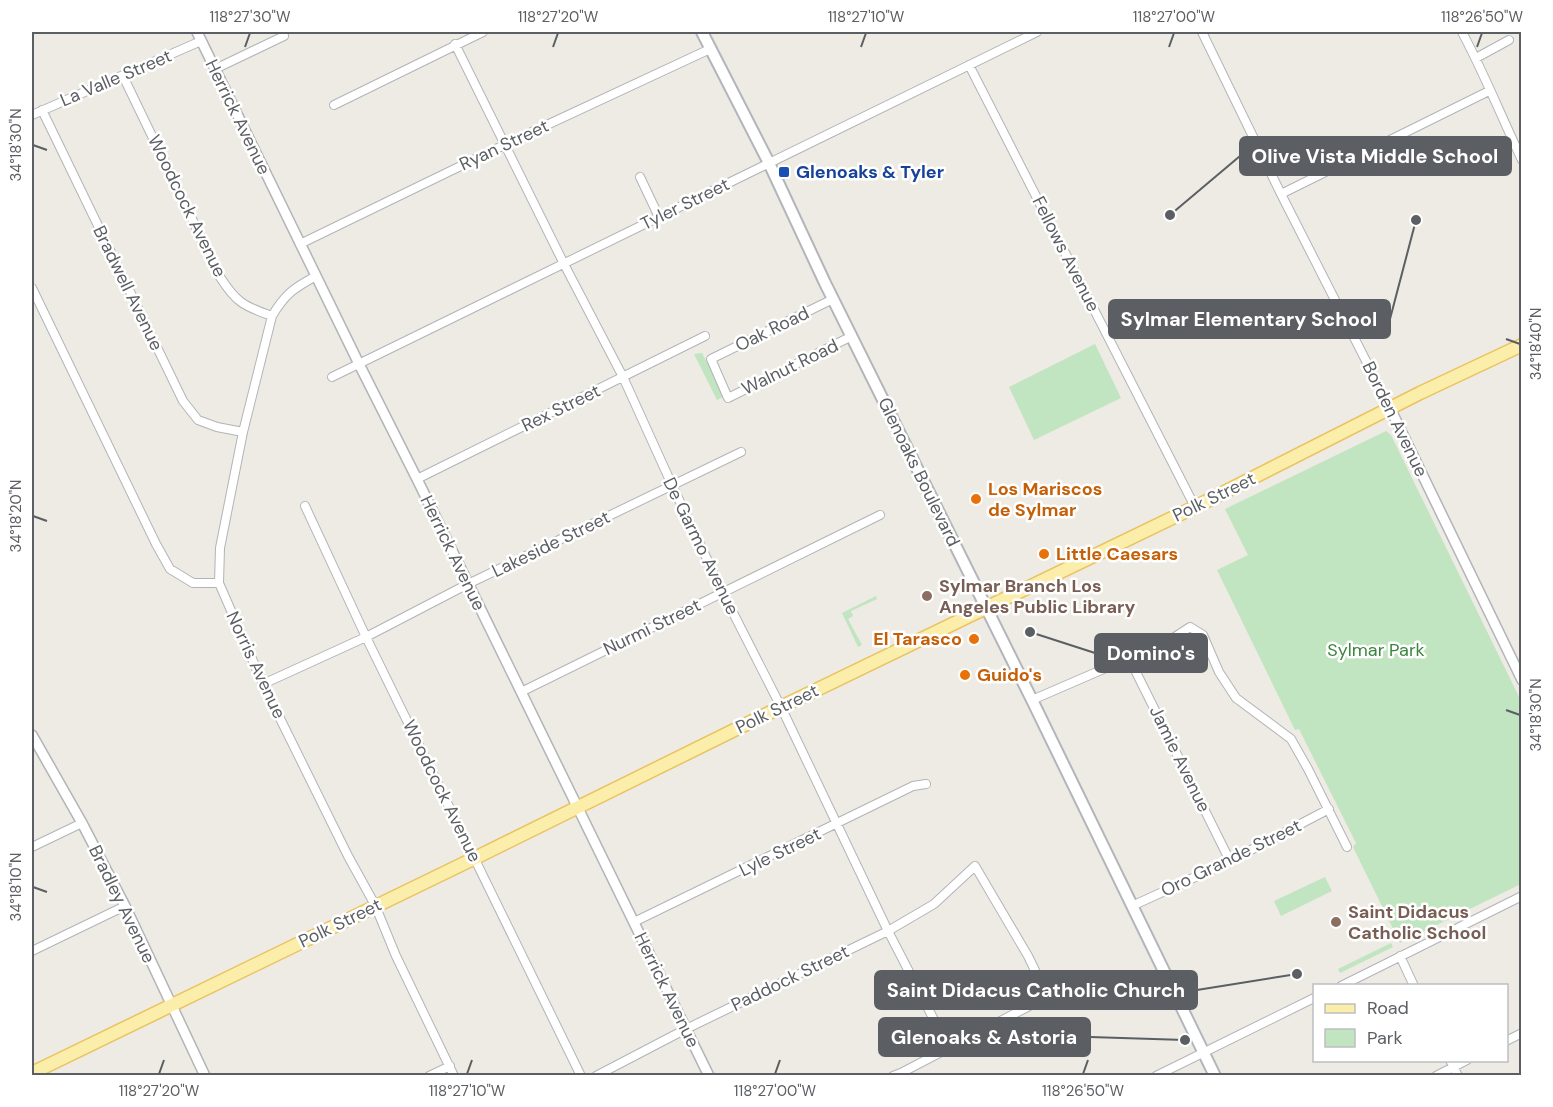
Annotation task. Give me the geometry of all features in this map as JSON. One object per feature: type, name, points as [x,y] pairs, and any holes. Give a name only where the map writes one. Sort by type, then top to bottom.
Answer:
[{"type":"main road","name":"Glenoaks Boulevard","points":[[702,32],[769,163],[833,299],[1215,1076]]},
{"type":"main road","name":"Polk Street","points":[[32,1073],[1195,507],[1389,408],[1521,345]]},
{"type":"street","name":"Herrick Avenue","points":[[197,32],[709,1076]]},
{"type":"street","points":[[334,105],[483,32]]},
{"type":"street","name":"Tyler Street","points":[[332,377],[1037,32]]},
{"type":"street","name":"Borden Avenue","points":[[1202,32],[1521,680]]},
{"type":"street","points":[[1462,32],[1476,58],[1521,160]]},
{"type":"street","points":[[215,69],[284,36]]},
{"type":"street","points":[[1476,58],[1509,40]]},
{"type":"street","name":"La Valle Street","points":[[32,115],[201,41]]},
{"type":"street","name":"De Garmo Avenue","points":[[455,44],[623,377],[723,592],[781,707],[888,931],[948,1047]]},
{"type":"street","name":"Ryan Street","points":[[300,244],[506,144],[710,49]]},
{"type":"street","name":"Fellows Avenue","points":[[969,65],[1195,507]]},
{"type":"street","name":"Woodcock Avenue","points":[[123,76],[220,277],[232,295],[250,308],[272,316]]},
{"type":"street","points":[[1281,194],[1489,91]]},
{"type":"street","name":"Bradwell Avenue","points":[[42,110],[183,401],[198,420],[217,427],[243,432]]},
{"type":"street","points":[[640,177],[659,217]]},
{"type":"street","points":[[32,288],[170,569],[193,583],[219,584],[220,548],[243,432],[272,316],[281,300],[316,276]]},
{"type":"street","name":"Oak Road","points":[[728,398],[711,359],[833,299]]},
{"type":"street","name":"Rex Street","points":[[417,479],[705,336]]},
{"type":"street","name":"Walnut Road","points":[[728,398],[852,336]]},
{"type":"street","name":"Lakeside Street","points":[[263,684],[366,637],[468,584],[741,452]]},
{"type":"street","name":"Woodcock Avenue","points":[[304,506],[581,1076]]},
{"type":"street","name":"Nurmi Street","points":[[522,692],[880,515]]},
{"type":"street","name":"Norris Avenue","points":[[219,584],[263,684],[348,856],[375,905],[396,956],[454,1076]]},
{"type":"street","points":[[1032,700],[1129,658],[1158,648],[1190,627],[1203,635],[1219,672],[1236,698],[1291,739],[1347,847]]},
{"type":"street","name":"Jamie Avenue","points":[[1129,658],[1230,861]]},
{"type":"street","name":"Bradley Avenue","points":[[32,735],[82,823],[125,906],[205,1076]]},
{"type":"street","name":"Lyle Street","points":[[634,922],[913,786],[926,784]]},
{"type":"street","name":"Oro Grande Street","points":[[1132,906],[1230,861],[1329,810]]},
{"type":"street","points":[[32,847],[82,823]]},
{"type":"street","name":"Paddock Street","points":[[596,1076],[686,1029],[888,931],[934,904],[975,866],[1028,956],[1043,987],[1035,1003],[948,1047]]},
{"type":"street","points":[[1345,984],[1521,896]]},
{"type":"street","points":[[32,951],[125,906]]},
{"type":"street","points":[[1400,956],[1413,984]]},
{"type":"street","points":[[1156,1076],[1313,998]]},
{"type":"street","points":[[893,1076],[948,1047]]},
{"type":"street","points":[[1436,1076],[1452,1064],[1458,1076]]},
{"type":"street","points":[[429,1076],[450,1066]]},
{"type":"green space","points":[[1095,344],[1121,398],[1034,440],[1009,387]]},
{"type":"green space","points":[[702,353],[725,396],[717,400],[694,354]]},
{"type":"green space","name":"Sylmar Park","points":[[1386,431],[1391,435],[1521,701],[1521,884],[1400,943],[1353,847],[1356,843],[1299,729],[1295,730],[1217,570],[1248,555],[1225,509]]},
{"type":"green space","points":[[876,596],[877,599],[851,611],[853,616],[848,619],[862,645],[858,647],[842,613]]},
{"type":"green space","points":[[1325,877],[1332,891],[1281,916],[1274,901]]},
{"type":"green space","points":[[1391,943],[1393,947],[1340,973],[1338,969]]},
{"type":"place","name":"Glenoaks & Tyler","points":[[784,172]]},
{"type":"place","name":"Olive Vista Middle School","points":[[1170,215]]},
{"type":"place","name":"Sylmar Elementary School","points":[[1416,220]]},
{"type":"place","name":"Los Mariscos de Sylmar","points":[[976,499]]},
{"type":"place","name":"Little Caesars","points":[[1044,554]]},
{"type":"place","name":"Sylmar Branch Los Angeles Public Library","points":[[927,596]]},
{"type":"place","name":"Domino's","points":[[1030,632]]},
{"type":"place","name":"El Tarasco","points":[[974,639]]},
{"type":"place","name":"Guido's","points":[[965,675]]},
{"type":"place","name":"Saint Didacus Catholic School","points":[[1336,922]]},
{"type":"place","name":"Saint Didacus Catholic Church","points":[[1297,974]]},
{"type":"place","name":"Glenoaks & Astoria","points":[[1185,1040]]}]
